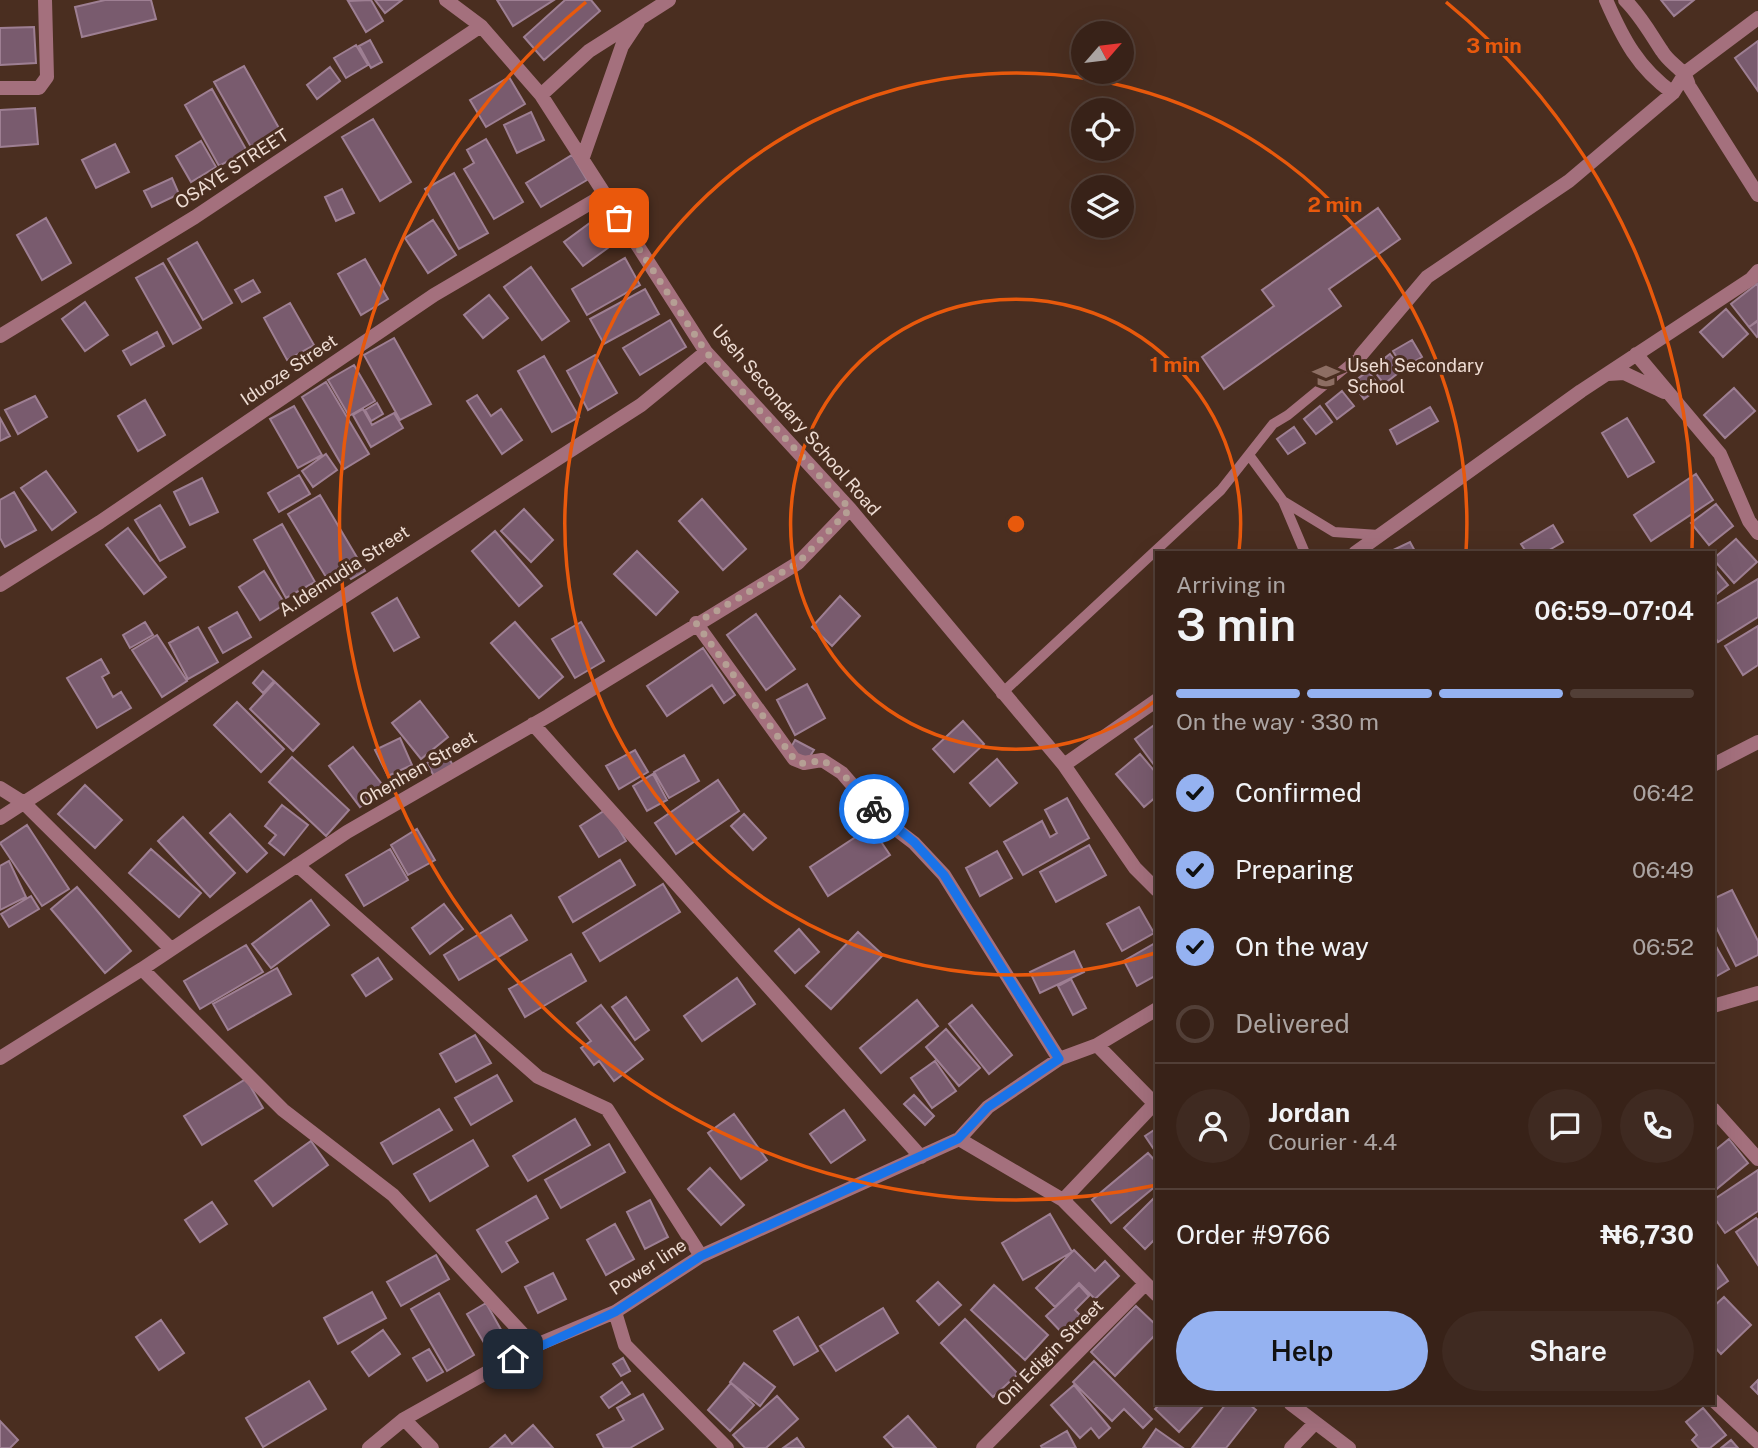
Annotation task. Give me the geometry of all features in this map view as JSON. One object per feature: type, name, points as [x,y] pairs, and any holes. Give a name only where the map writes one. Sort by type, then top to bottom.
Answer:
[{"type":"street","points":[[0,88],[39,88],[47,77],[45,0]]},
{"type":"street","name":"Useh Secondary School Road","points":[[446,0],[481,26],[541,95],[706,352],[850,509],[1001,694],[1063,765],[1135,868],[1155,888]]},
{"type":"street","points":[[541,95],[589,51],[669,0]]},
{"type":"street","points":[[1606,0],[1620,32],[1648,75],[1673,93]]},
{"type":"street","points":[[1625,0],[1652,31],[1663,53],[1686,72],[1689,86],[1758,195]]},
{"type":"street","points":[[582,160],[622,46],[642,16]]},
{"type":"street","points":[[1361,355],[1427,276],[1569,181],[1673,93],[1686,72],[1758,18]]},
{"type":"street","name":"OSAYE STREET","points":[[0,336],[195,217],[481,26]]},
{"type":"street","name":"Iduoze Street","points":[[0,585],[100,522],[434,295],[604,195]]},
{"type":"street","points":[[1358,551],[1607,374],[1751,279],[1758,271]]},
{"type":"street","name":"A.Idemudia Street","points":[[0,818],[641,405],[706,352]]},
{"type":"street","points":[[1636,354],[1720,454],[1749,521],[1758,533]]},
{"type":"street","points":[[1607,374],[1624,373],[1674,399]]},
{"type":"street","name":"Ohenhen Street","points":[[0,1058],[142,969],[347,832],[533,724],[798,563],[850,509]]},
{"type":"street","points":[[696,623],[794,759],[804,764],[822,760],[842,773],[880,817],[914,842],[944,875],[1059,1059]]},
{"type":"street","points":[[1063,765],[1155,701]]},
{"type":"street","points":[[533,724],[920,1157]]},
{"type":"street","points":[[1715,764],[1758,742]]},
{"type":"street","points":[[0,788],[24,803],[172,949]]},
{"type":"street","points":[[297,865],[538,1077],[607,1109],[701,1256]]},
{"type":"street","points":[[142,969],[283,1110],[393,1195],[534,1346]]},
{"type":"street","points":[[1715,1005],[1758,993]]},
{"type":"street","points":[[1155,1010],[1097,1045],[1059,1059],[988,1107],[958,1139],[1063,1200],[1155,1293]]},
{"type":"street","points":[[1063,1200],[1155,1102],[1097,1045]]},
{"type":"street","points":[[1715,1111],[1758,1159]]},
{"type":"street","name":"Power line","points":[[369,1448],[404,1419],[534,1346],[615,1312],[701,1256],[958,1139]]},
{"type":"street","name":"Oni Edigin Street","points":[[983,1448],[1144,1285]]},
{"type":"street","points":[[615,1312],[625,1345],[727,1448]]},
{"type":"street","points":[[1715,1402],[1758,1442]]},
{"type":"street","points":[[1292,1405],[1349,1448]]},
{"type":"street","points":[[404,1419],[432,1448]]},
{"type":"street","points":[[1291,1448],[1315,1423]]},
{"type":"lane","points":[[1156,551],[1196,514],[1273,424],[1288,415],[1361,355]]},
{"type":"lane","points":[[1249,455],[1283,501],[1304,551]]},
{"type":"lane","points":[[1283,501],[1334,532],[1381,533]]},
{"type":"lane","points":[[1001,694],[1155,552]]},
{"type":"building","points":[[105,0],[151,0],[156,19],[82,37],[75,7]]},
{"type":"building","points":[[371,0],[383,21],[366,32],[348,1]]},
{"type":"building","points":[[375,0],[402,0],[385,13]]},
{"type":"building","points":[[497,0],[554,0],[513,26]]},
{"type":"building","points":[[565,0],[591,0],[600,11],[544,60],[524,37]]},
{"type":"building","points":[[1661,0],[1694,0],[1674,16]]},
{"type":"building","points":[[34,27],[36,63],[0,65],[0,28]]},
{"type":"building","points":[[370,40],[382,62],[371,68],[359,46]]},
{"type":"building","points":[[1758,41],[1758,91],[1735,58]]},
{"type":"building","points":[[356,45],[368,65],[346,78],[334,58]]},
{"type":"building","points":[[244,66],[280,130],[251,147],[214,82]]},
{"type":"building","points":[[330,67],[340,81],[317,99],[307,85]]},
{"type":"building","points":[[509,77],[525,104],[486,127],[470,100]]},
{"type":"building","points":[[212,89],[247,151],[219,166],[185,105]]},
{"type":"building","points":[[35,108],[38,144],[0,147],[0,110]]},
{"type":"building","points":[[531,112],[544,140],[517,153],[504,125]]},
{"type":"building","points":[[373,119],[411,182],[380,201],[342,137]]},
{"type":"building","points":[[486,139],[523,202],[494,219],[464,169],[474,163],[467,150]]},
{"type":"building","points":[[201,141],[216,167],[191,182],[176,156]]},
{"type":"building","points":[[115,144],[129,172],[96,188],[82,160]]},
{"type":"building","points":[[572,155],[587,180],[541,207],[526,183]]},
{"type":"building","points":[[454,173],[488,233],[459,249],[425,189]]},
{"type":"building","points":[[172,178],[179,194],[152,207],[144,191]]},
{"type":"building","points":[[342,189],[354,213],[336,221],[325,197]]},
{"type":"building","points":[[1378,208],[1400,239],[1329,289],[1341,306],[1224,389],[1202,357],[1274,306],[1262,290]]},
{"type":"building","points":[[598,217],[616,242],[583,266],[564,242]]},
{"type":"building","points":[[46,218],[71,263],[42,280],[17,235]]},
{"type":"building","points":[[433,220],[456,255],[428,273],[405,238]]},
{"type":"building","points":[[197,242],[232,303],[203,320],[168,259]]},
{"type":"building","points":[[625,258],[640,285],[587,315],[572,289]]},
{"type":"building","points":[[365,259],[388,299],[361,315],[338,274]]},
{"type":"building","points":[[163,263],[201,328],[173,344],[136,278]]},
{"type":"building","points":[[531,267],[569,321],[542,340],[504,287]]},
{"type":"building","points":[[253,280],[260,292],[242,302],[235,290]]},
{"type":"building","points":[[1758,283],[1758,320],[1749,327],[1731,304]]},
{"type":"building","points":[[645,289],[659,314],[604,344],[590,319]]},
{"type":"building","points":[[489,295],[508,318],[483,338],[464,315]]},
{"type":"building","points":[[85,302],[108,335],[85,351],[62,319]]},
{"type":"building","points":[[290,303],[314,345],[287,360],[264,318]]},
{"type":"building","points":[[1726,309],[1748,334],[1723,357],[1700,332]]},
{"type":"building","points":[[670,320],[686,347],[640,375],[623,348]]},
{"type":"building","points":[[1758,321],[1758,336],[1757,337],[1749,327]]},
{"type":"building","points":[[157,332],[164,346],[131,365],[123,351]]},
{"type":"building","points":[[394,338],[431,404],[400,420],[364,355]]},
{"type":"building","points":[[1412,340],[1422,357],[1403,368],[1393,351]]},
{"type":"building","points":[[1390,354],[1402,370],[1384,384],[1372,368]]},
{"type":"building","points":[[595,355],[617,393],[588,410],[567,371]]},
{"type":"building","points":[[544,356],[579,417],[552,432],[518,371]]},
{"type":"building","points":[[354,365],[375,401],[349,416],[328,380]]},
{"type":"building","points":[[1368,371],[1380,387],[1364,399],[1352,383]]},
{"type":"building","points":[[326,382],[369,454],[344,469],[302,397]]},
{"type":"building","points":[[1734,388],[1755,411],[1725,438],[1704,415]]},
{"type":"building","points":[[1342,391],[1354,406],[1337,419],[1326,404]]},
{"type":"building","points":[[477,395],[491,416],[501,409],[522,440],[502,454],[467,401]]},
{"type":"building","points":[[35,396],[47,417],[18,434],[5,410]]},
{"type":"building","points":[[145,400],[165,435],[138,451],[118,416]]},
{"type":"building","points":[[377,403],[383,414],[371,421],[365,410]]},
{"type":"building","points":[[294,406],[322,455],[298,468],[270,419]]},
{"type":"building","points":[[1320,406],[1332,422],[1316,434],[1304,419]]},
{"type":"building","points":[[1430,407],[1438,421],[1397,444],[1390,430]]},
{"type":"building","points":[[363,409],[372,425],[394,413],[403,428],[371,447],[353,415]]},
{"type":"building","points":[[0,418],[10,436],[0,441]]},
{"type":"building","points":[[1627,418],[1654,462],[1628,477],[1602,433]]},
{"type":"building","points":[[1294,427],[1305,443],[1288,454],[1277,439]]},
{"type":"building","points":[[326,454],[337,470],[313,487],[302,471]]},
{"type":"building","points":[[46,471],[76,512],[52,530],[21,488]]},
{"type":"building","points":[[1696,474],[1713,500],[1651,541],[1634,515]]},
{"type":"building","points":[[299,475],[310,494],[279,512],[268,493]]},
{"type":"building","points":[[202,478],[218,512],[190,525],[174,492]]},
{"type":"building","points":[[14,492],[36,530],[5,547],[0,538],[0,500]]},
{"type":"building","points":[[320,495],[365,571],[351,579],[346,572],[329,582],[288,514]]},
{"type":"building","points":[[702,499],[746,549],[723,570],[679,521]]},
{"type":"building","points":[[1716,504],[1733,526],[1709,545],[1691,523]]},
{"type":"building","points":[[160,505],[185,547],[160,561],[135,520]]},
{"type":"building","points":[[524,509],[553,540],[531,562],[501,531]]},
{"type":"building","points":[[282,524],[315,582],[286,598],[254,540]]},
{"type":"building","points":[[1553,525],[1563,542],[1547,551],[1526,551],[1521,544]]},
{"type":"building","points":[[128,528],[166,577],[144,594],[106,545]]},
{"type":"building","points":[[495,531],[542,586],[519,606],[472,551]]},
{"type":"building","points":[[1736,539],[1757,562],[1734,583],[1715,561],[1715,557]]},
{"type":"building","points":[[1410,542],[1415,551],[1391,551]]},
{"type":"building","points":[[637,551],[678,592],[656,615],[614,574]]},
{"type":"building","points":[[1715,569],[1728,585],[1715,595]]},
{"type":"building","points":[[264,571],[285,604],[260,620],[239,587]]},
{"type":"building","points":[[1758,579],[1758,617],[1718,642],[1715,637],[1715,605]]},
{"type":"building","points":[[840,596],[860,616],[832,646],[812,627]]},
{"type":"building","points":[[397,598],[419,637],[394,651],[372,613]]},
{"type":"building","points":[[237,612],[251,637],[223,653],[209,628]]},
{"type":"building","points":[[756,614],[795,669],[766,690],[727,635]]},
{"type":"building","points":[[145,622],[153,635],[130,648],[123,635]]},
{"type":"building","points":[[515,622],[563,677],[539,698],[491,643]]},
{"type":"building","points":[[581,622],[604,661],[575,678],[552,639]]},
{"type":"building","points":[[1758,626],[1758,665],[1743,675],[1725,646]]},
{"type":"building","points":[[198,627],[218,662],[188,679],[169,643]]},
{"type":"building","points":[[157,635],[187,681],[162,697],[132,650]]},
{"type":"building","points":[[703,648],[735,695],[724,703],[712,685],[667,716],[647,686]]},
{"type":"building","points":[[101,659],[109,673],[102,677],[113,697],[121,692],[131,708],[97,728],[67,678]]},
{"type":"building","points":[[263,671],[274,681],[263,693],[253,683]]},
{"type":"building","points":[[275,682],[319,724],[293,751],[250,709]]},
{"type":"building","points":[[807,684],[825,718],[795,735],[777,700]]},
{"type":"building","points":[[420,701],[448,737],[421,759],[392,723]]},
{"type":"building","points":[[237,702],[284,749],[261,772],[214,725]]},
{"type":"building","points":[[963,721],[984,744],[954,772],[933,749]]},
{"type":"building","points":[[1155,724],[1155,766],[1135,739]]},
{"type":"building","points":[[400,738],[412,765],[388,776],[375,750]]},
{"type":"building","points":[[795,740],[814,750],[807,761],[789,751]]},
{"type":"building","points":[[353,747],[385,788],[360,807],[329,766]]},
{"type":"building","points":[[635,750],[648,772],[619,789],[606,766]]},
{"type":"building","points":[[445,752],[454,767],[435,778],[427,763]]},
{"type":"building","points":[[1140,754],[1155,772],[1155,798],[1144,807],[1116,774]]},
{"type":"building","points":[[684,755],[699,781],[669,798],[654,772]]},
{"type":"building","points":[[292,757],[349,810],[326,836],[269,782]]},
{"type":"building","points":[[997,759],[1017,783],[990,806],[970,783]]},
{"type":"building","points":[[653,774],[667,800],[647,811],[633,786]]},
{"type":"building","points":[[718,780],[739,811],[676,854],[655,823]]},
{"type":"building","points":[[85,785],[122,820],[95,848],[58,814]]},
{"type":"building","points":[[1067,798],[1089,838],[1023,875],[1004,842],[1042,821],[1050,837],[1057,833],[1045,810]]},
{"type":"building","points":[[282,805],[308,825],[284,855],[269,843],[276,835],[265,826]]},
{"type":"building","points":[[607,809],[626,841],[599,857],[580,826]]},
{"type":"building","points":[[230,814],[267,853],[247,872],[210,833]]},
{"type":"building","points":[[744,814],[766,838],[753,850],[731,826]]},
{"type":"building","points":[[183,817],[235,873],[210,897],[158,841]]},
{"type":"building","points":[[27,825],[69,889],[42,906],[0,843]]},
{"type":"building","points":[[871,827],[890,855],[828,896],[810,867]]},
{"type":"building","points":[[417,829],[435,860],[408,875],[391,845]]},
{"type":"building","points":[[1089,845],[1106,875],[1056,902],[1040,872]]},
{"type":"building","points":[[151,849],[201,893],[179,917],[129,873]]},
{"type":"building","points":[[390,849],[408,880],[364,906],[346,875]]},
{"type":"building","points":[[997,851],[1012,878],[980,896],[966,868]]},
{"type":"building","points":[[620,860],[635,885],[573,922],[559,897]]},
{"type":"building","points":[[9,861],[26,897],[0,910],[0,866]]},
{"type":"building","points":[[663,884],[680,912],[600,961],[583,933]]},
{"type":"building","points":[[77,887],[131,951],[105,973],[51,909]]},
{"type":"building","points":[[1732,890],[1758,941],[1758,955],[1736,966],[1715,925],[1715,898]]},
{"type":"building","points":[[31,896],[39,909],[9,927],[1,914]]},
{"type":"building","points":[[311,900],[329,925],[271,968],[252,944]]},
{"type":"building","points":[[444,904],[463,929],[430,954],[412,928]]},
{"type":"building","points":[[1139,907],[1154,933],[1122,951],[1107,924]]},
{"type":"building","points":[[511,915],[527,940],[459,980],[444,955]]},
{"type":"building","points":[[799,929],[819,952],[795,973],[775,951]]},
{"type":"building","points":[[858,932],[883,955],[831,1009],[806,986]]},
{"type":"building","points":[[1155,943],[1155,976],[1137,986],[1124,961]]},
{"type":"building","points":[[1715,944],[1729,969],[1715,977]]},
{"type":"building","points":[[246,945],[263,972],[200,1009],[184,981]]},
{"type":"building","points":[[1074,951],[1084,972],[1040,993],[1030,972]]},
{"type":"building","points":[[571,954],[586,981],[525,1017],[509,989]]},
{"type":"building","points":[[378,958],[392,979],[366,996],[352,975]]},
{"type":"building","points":[[277,968],[291,994],[228,1030],[213,1004]]},
{"type":"building","points":[[737,978],[755,1004],[702,1041],[684,1016]]},
{"type":"building","points":[[1071,979],[1086,1008],[1073,1015],[1058,986]]},
{"type":"building","points":[[626,997],[649,1030],[635,1040],[612,1007]]},
{"type":"building","points":[[917,1000],[938,1026],[881,1073],[860,1048]]},
{"type":"building","points":[[601,1005],[643,1059],[614,1081],[599,1061],[594,1065],[581,1048],[591,1041],[577,1023]]},
{"type":"building","points":[[972,1005],[1012,1055],[989,1074],[949,1024]]},
{"type":"building","points":[[946,1029],[980,1068],[959,1086],[926,1047]]},
{"type":"building","points":[[475,1035],[491,1063],[456,1082],[440,1054]]},
{"type":"building","points":[[935,1061],[956,1091],[932,1108],[911,1078]]},
{"type":"building","points":[[497,1075],[512,1101],[471,1125],[455,1098]]},
{"type":"building","points":[[246,1079],[263,1108],[202,1145],[184,1116]]},
{"type":"building","points":[[914,1095],[934,1116],[925,1125],[904,1104]]},
{"type":"building","points":[[439,1109],[452,1130],[393,1164],[381,1143]]},
{"type":"building","points":[[844,1110],[865,1140],[831,1163],[810,1134]]},
{"type":"building","points":[[734,1114],[767,1160],[741,1179],[708,1133]]},
{"type":"building","points":[[575,1119],[590,1145],[528,1181],[513,1156]]},
{"type":"building","points":[[1155,1129],[1155,1147],[1153,1148],[1145,1136]]},
{"type":"building","points":[[1729,1139],[1748,1163],[1715,1190],[1715,1150]]},
{"type":"building","points":[[473,1140],[488,1166],[430,1201],[414,1174]]},
{"type":"building","points":[[311,1141],[328,1165],[273,1206],[255,1181]]},
{"type":"building","points":[[609,1144],[625,1172],[561,1208],[545,1180]]},
{"type":"building","points":[[1148,1153],[1155,1161],[1155,1187],[1111,1223],[1092,1200]]},
{"type":"building","points":[[710,1168],[744,1205],[721,1225],[688,1189]]},
{"type":"building","points":[[1758,1170],[1758,1211],[1725,1233],[1715,1219],[1715,1199]]},
{"type":"building","points":[[536,1196],[548,1218],[506,1242],[518,1262],[502,1272],[477,1230]]},
{"type":"building","points":[[1153,1199],[1155,1201],[1155,1239],[1145,1249],[1124,1228]]},
{"type":"building","points":[[650,1200],[668,1237],[645,1249],[627,1212]]},
{"type":"building","points":[[212,1202],[227,1224],[200,1242],[185,1220]]},
{"type":"building","points":[[1050,1214],[1072,1252],[1023,1280],[1002,1243]]},
{"type":"building","points":[[1756,1218],[1758,1220],[1758,1265],[1736,1232]]},
{"type":"building","points":[[615,1224],[634,1259],[606,1275],[587,1240]]},
{"type":"building","points":[[1074,1250],[1095,1271],[1105,1261],[1119,1276],[1095,1299],[1079,1283],[1055,1307],[1036,1288]]},
{"type":"building","points":[[436,1255],[449,1279],[401,1306],[387,1282]]},
{"type":"building","points":[[1715,1262],[1728,1281],[1715,1291]]},
{"type":"building","points":[[553,1273],[566,1299],[538,1313],[525,1287]]},
{"type":"building","points":[[938,1282],[961,1305],[939,1325],[917,1301]]},
{"type":"building","points":[[994,1285],[1048,1335],[1025,1360],[971,1310]]},
{"type":"building","points":[[1079,1285],[1089,1296],[1075,1310],[1083,1318],[1065,1336],[1046,1316]]},
{"type":"building","points":[[372,1292],[386,1318],[338,1344],[324,1318]]},
{"type":"building","points":[[439,1293],[474,1355],[447,1371],[411,1309]]},
{"type":"building","points":[[1724,1297],[1751,1325],[1721,1354],[1715,1347],[1715,1305]]},
{"type":"building","points":[[486,1303],[504,1335],[486,1346],[467,1314]]},
{"type":"building","points":[[1136,1306],[1155,1324],[1155,1335],[1115,1376],[1091,1352]]},
{"type":"building","points":[[883,1308],[898,1333],[836,1371],[820,1346]]},
{"type":"building","points":[[798,1317],[818,1351],[794,1365],[774,1331]]},
{"type":"building","points":[[965,1319],[1018,1374],[993,1397],[941,1343]]},
{"type":"building","points":[[161,1320],[184,1353],[159,1370],[136,1337]]},
{"type":"building","points":[[383,1330],[400,1354],[369,1376],[352,1352]]},
{"type":"building","points":[[429,1349],[443,1372],[427,1381],[413,1358]]},
{"type":"building","points":[[623,1358],[630,1371],[621,1376],[613,1364]]},
{"type":"building","points":[[1094,1361],[1152,1419],[1143,1428],[1124,1409],[1112,1421],[1073,1382]]},
{"type":"building","points":[[744,1363],[775,1387],[760,1406],[730,1382]]},
{"type":"building","points":[[1758,1380],[1758,1394],[1751,1387]]},
{"type":"building","points":[[309,1381],[326,1409],[263,1447],[246,1418]]},
{"type":"building","points":[[622,1382],[630,1394],[609,1408],[601,1397]]},
{"type":"building","points":[[731,1383],[754,1405],[730,1431],[708,1410]]},
{"type":"building","points":[[1074,1385],[1110,1428],[1099,1438],[1091,1428],[1080,1438],[1051,1405]]},
{"type":"building","points":[[643,1394],[663,1429],[630,1448],[604,1448],[597,1435],[624,1420],[617,1408]]},
{"type":"building","points":[[777,1396],[798,1419],[766,1448],[745,1448],[733,1435]]},
{"type":"building","points":[[1159,1405],[1204,1405],[1179,1432],[1155,1409]]},
{"type":"building","points":[[1225,1405],[1250,1405],[1256,1410],[1226,1448],[1192,1448]]},
{"type":"building","points":[[1703,1408],[1726,1435],[1710,1448],[1699,1448],[1692,1440],[1697,1435],[1686,1422]]},
{"type":"building","points":[[908,1416],[936,1448],[894,1448],[884,1437]]},
{"type":"building","points":[[0,1421],[18,1440],[10,1448],[0,1448]]},
{"type":"building","points":[[533,1425],[553,1448],[490,1448],[505,1435],[512,1444]]},
{"type":"building","points":[[1156,1429],[1183,1448],[1143,1448]]},
{"type":"building","points":[[1067,1431],[1076,1448],[1042,1448],[1041,1446]]},
{"type":"building","points":[[797,1438],[804,1448],[783,1448]]},
{"type":"building","points":[[1731,1440],[1738,1448],[1721,1448]]},
{"type":"way so far","points":[[619,218],[706,352],[850,509],[798,563],[696,623],[794,759],[804,764],[822,760],[842,773],[874,809]]},
{"type":"place","name":"Useh Secondary School","points":[[1326,376]]},
{"type":"route","points":[[513,1359],[534,1346],[615,1312],[701,1256],[958,1139],[988,1107],[1059,1059],[944,875],[914,842],[880,817],[874,809]]}]
